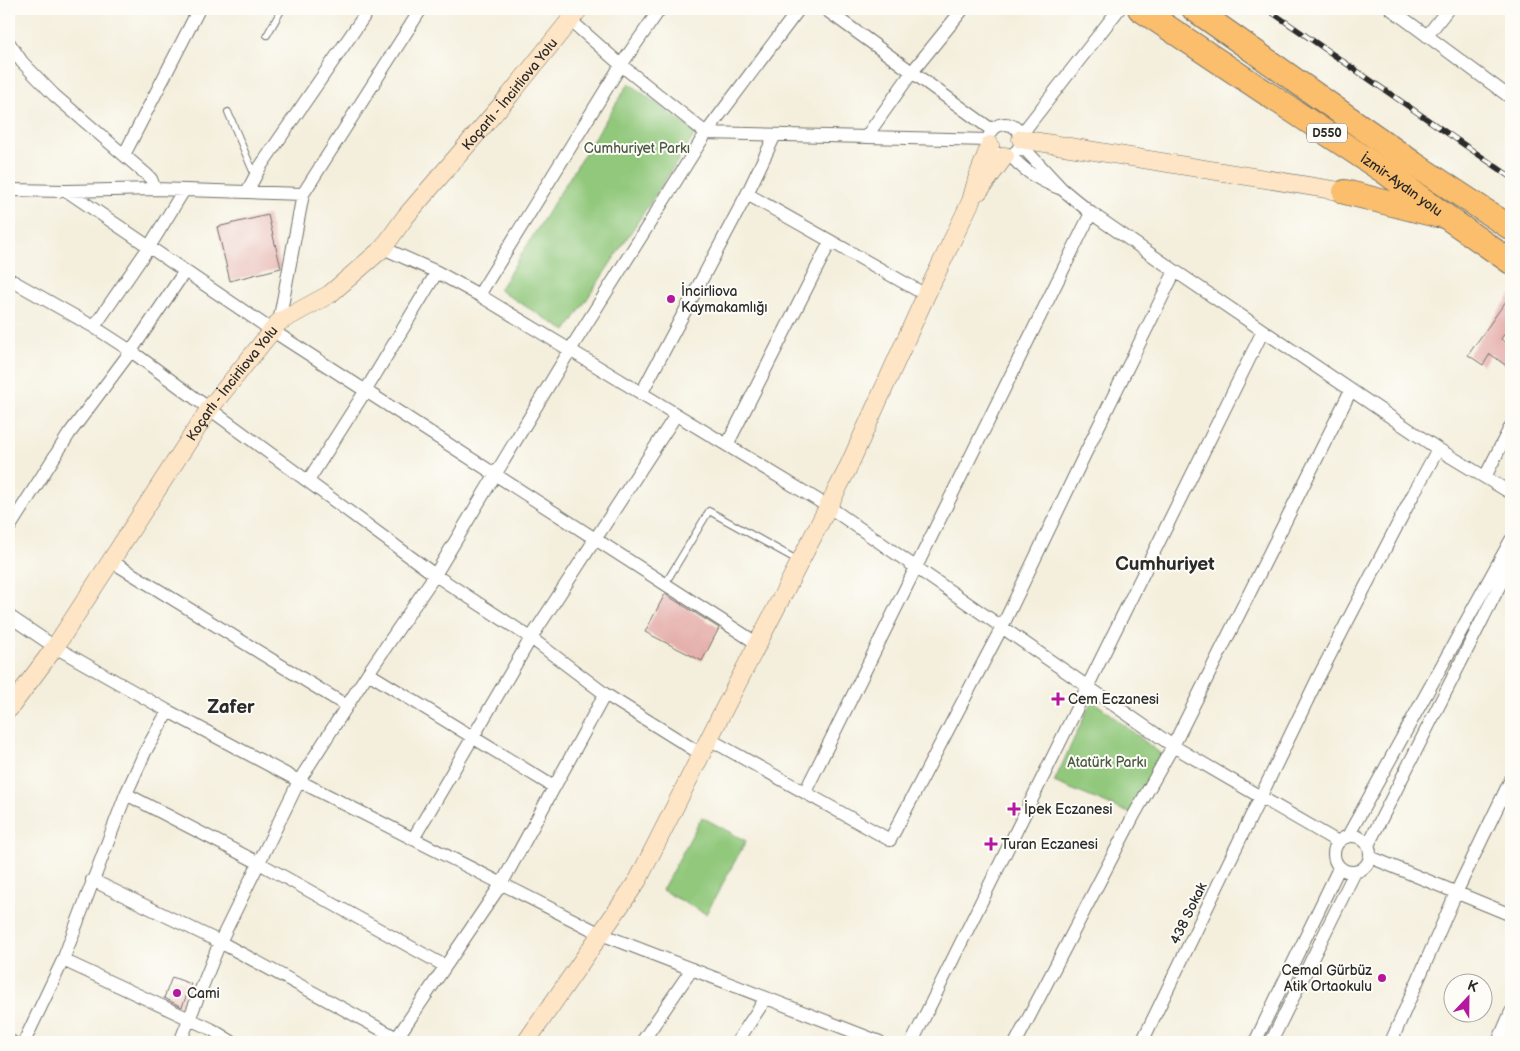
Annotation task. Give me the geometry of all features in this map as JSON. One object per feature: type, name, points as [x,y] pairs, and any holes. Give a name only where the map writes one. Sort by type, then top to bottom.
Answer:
[{"type":"highway","name":"İzmir-Aydın yolu","points":[[1140,9],[1392,177],[1511,262]]},
{"type":"highway","name":"İzmir-Aydın yolu","points":[[1194,9],[1407,159],[1511,228]]},
{"type":"highway","points":[[1335,139],[1352,158],[1356,171],[1352,184],[1345,192]]},
{"type":"highway","points":[[1380,201],[1392,177],[1407,159]]},
{"type":"highway","points":[[1345,192],[1367,185],[1377,179],[1392,177]]},
{"type":"highway","points":[[1345,192],[1448,218]]},
{"type":"street","points":[[124,155],[199,9]]},
{"type":"street","points":[[247,192],[255,174],[369,9]]},
{"type":"street","points":[[276,326],[303,194],[421,9]]},
{"type":"street","points":[[480,295],[621,65],[660,9]]},
{"type":"street","points":[[180,1042],[220,942],[299,781],[368,673],[435,575],[570,350],[706,133],[799,9]]},
{"type":"street","points":[[825,9],[912,72],[990,139],[996,153],[1008,156],[1042,181],[1062,189]]},
{"type":"street","points":[[866,137],[912,72],[963,9]]},
{"type":"street","points":[[971,201],[1008,156],[1018,149],[1020,140],[1119,9]]},
{"type":"street","points":[[1391,9],[1510,93]]},
{"type":"street","points":[[1427,36],[1448,9]]},
{"type":"street","points":[[574,14],[621,65],[706,133],[990,139]]},
{"type":"street","name":"Koçarlı - İncirliova Yolu","points":[[9,709],[54,647],[210,408],[276,326],[330,294],[383,248],[406,216],[510,96],[574,14]]},
{"type":"street","points":[[9,43],[22,62],[54,95],[151,179],[155,189]]},
{"type":"street","points":[[526,1042],[638,880],[846,472],[971,201],[990,139],[1002,124],[1013,127],[1020,140],[1062,189],[1091,213],[1438,449],[1511,493]]},
{"type":"street","points":[[641,394],[747,194],[775,135]]},
{"type":"street","points":[[1020,140],[1345,192]]},
{"type":"street","points":[[9,190],[155,189],[303,194]]},
{"type":"street","points":[[94,326],[149,247],[184,190]]},
{"type":"street","points":[[67,191],[184,271],[276,326],[366,390],[758,644]]},
{"type":"street","points":[[747,194],[926,295]]},
{"type":"street","points":[[805,792],[1091,213]]},
{"type":"street","points":[[726,445],[830,242]]},
{"type":"street","points":[[383,248],[437,272],[480,295],[828,507],[1173,746],[1261,797],[1343,839],[1359,837],[1369,851],[1456,893],[1511,915]]},
{"type":"street","points":[[9,528],[69,434],[131,351],[184,271]]},
{"type":"street","points":[[9,279],[94,326],[131,351],[435,575],[531,638],[604,694],[705,747],[805,792],[890,840],[1002,627],[1175,271]]},
{"type":"street","points":[[308,481],[366,390],[437,272]]},
{"type":"street","points":[[912,1042],[1263,331]]},
{"type":"street","points":[[1016,1042],[1134,815],[1173,746],[1351,390]]},
{"type":"street","points":[[413,839],[531,638],[676,415]]},
{"type":"street","points":[[1485,477],[1511,426]]},
{"type":"street","name":"438 Sokak","points":[[1142,1042],[1317,680],[1414,491],[1438,449]]},
{"type":"street","points":[[1511,540],[1343,839],[1333,852],[1335,863],[1339,868],[1349,873],[1365,867],[1369,851],[1511,563]]},
{"type":"street","points":[[111,561],[347,706]]},
{"type":"street","points":[[9,616],[54,647],[168,712],[299,781],[601,934],[766,998],[852,1038],[880,1042]]},
{"type":"street","points":[[368,673],[554,787]]},
{"type":"street","points":[[92,880],[220,942],[395,1040],[502,884],[604,694]]},
{"type":"street","points":[[24,1042],[63,960],[126,794],[145,752],[168,712]]},
{"type":"street","points":[[1391,1042],[1456,893],[1511,779]]},
{"type":"street","points":[[126,794],[259,863],[445,966]]},
{"type":"street","points":[[1255,1042],[1339,868]]},
{"type":"street","points":[[1271,1042],[1355,872]]},
{"type":"street","points":[[63,960],[211,1029],[232,1042]]},
{"type":"street","points":[[642,1042],[692,969]]},
{"type":"street","points":[[738,1042],[766,998]]},
{"type":"street","points":[[1498,1042],[1511,1012]]},
{"type":"lane","points":[[267,35],[282,9]]},
{"type":"lane","points":[[228,112],[255,174]]},
{"type":"lane","points":[[665,584],[709,511],[800,562]]},
{"type":"green space","name":"Cumhuriyet Parkı","points":[[629,83],[696,133],[566,331],[499,290]]},
{"type":"green space","name":"Atatürk Parkı","points":[[1092,700],[1166,758],[1134,815],[1054,782]]},
{"type":"green space","points":[[702,817],[746,841],[706,914],[662,890]]},
{"type":"building","points":[[268,215],[281,268],[230,281],[217,227]]},
{"type":"building","points":[[1511,294],[1511,324],[1501,339],[1511,346],[1511,369],[1490,354],[1483,365],[1468,355]]},
{"type":"building","points":[[665,594],[719,628],[702,661],[645,632]]},
{"type":"building","name":"Cami","points":[[172,977],[191,984],[182,1007],[164,998]]},
{"type":"railway","points":[[1267,9],[1511,177]]},
{"type":"place","name":"İncirliova Kaymakamlığı","points":[[671,299]]},
{"type":"place","name":"Cem Eczanesi","points":[[1058,699]]},
{"type":"place","name":"İpek Eczanesi","points":[[1014,809]]},
{"type":"place","name":"Turan Eczanesi","points":[[991,844]]},
{"type":"place","name":"Cemal Gürbüz Atik Ortaokulu","points":[[1382,978]]},
{"type":"place","name":"Cami","points":[[177,993]]},
{"type":"district","name":"Cumhuriyet","points":[[1165,563]]},
{"type":"district","name":"Zafer","points":[[231,706]]}]
